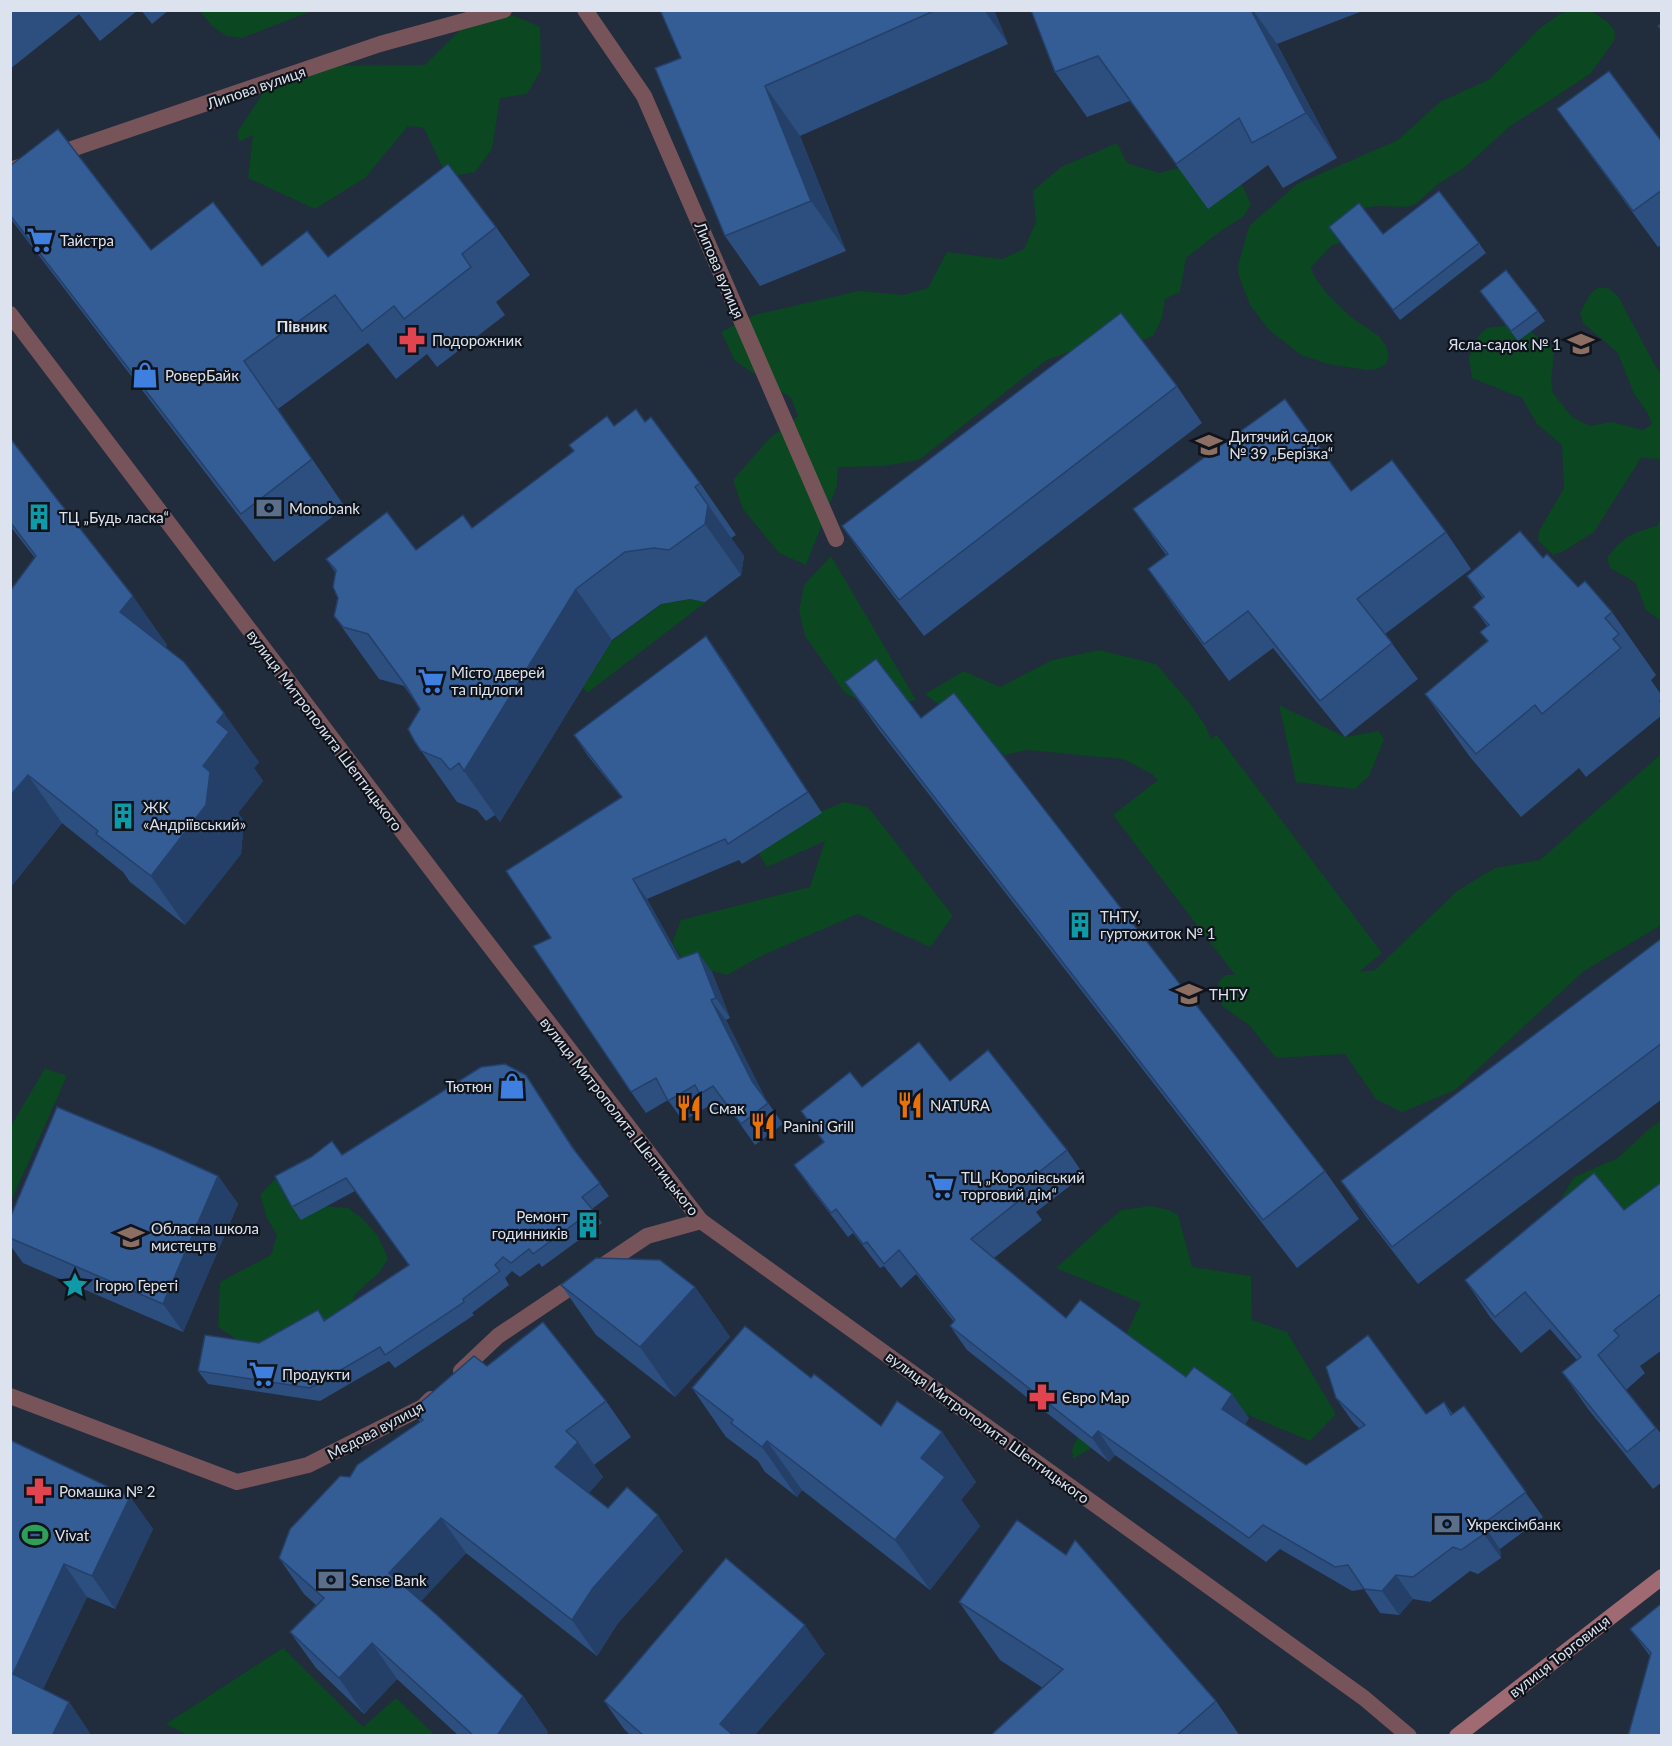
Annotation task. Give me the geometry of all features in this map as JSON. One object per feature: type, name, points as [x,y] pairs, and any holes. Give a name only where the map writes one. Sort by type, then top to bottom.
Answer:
[{"type":"main road","name":"вулиця Торговиця","points":[[1457,1736],[1662,1577]]},
{"type":"street","name":"Липова вулиця","points":[[10,170],[380,44],[504,10]]},
{"type":"street","name":"Липова вулиця","points":[[585,10],[644,96],[836,540]]},
{"type":"street","name":"вулиця Митрополита Шептицького","points":[[10,314],[701,1221],[1345,1684],[1409,1736]]},
{"type":"street","name":"Медова вулиця","points":[[10,1396],[237,1482],[308,1465],[423,1407],[498,1336],[647,1236],[701,1221]]},
{"type":"green space","points":[[200,11],[312,11],[242,38],[227,36],[212,26]]},
{"type":"green space","points":[[1570,11],[1591,11],[1608,22],[1615,31],[1614,41],[1590,74],[1509,127],[1464,168],[1439,183],[1416,204],[1406,207],[1377,206],[1356,209],[1351,241],[1332,245],[1311,267],[1314,276],[1328,295],[1351,317],[1379,336],[1389,355],[1386,364],[1377,369],[1367,370],[1328,364],[1301,355],[1269,330],[1250,305],[1239,276],[1238,266],[1249,226],[1297,184],[1398,140],[1440,102],[1490,79],[1540,28],[1560,14]]},
{"type":"green space","points":[[498,15],[512,15],[540,27],[541,70],[527,94],[500,98],[492,149],[475,172],[447,177],[424,128],[408,126],[365,178],[315,209],[248,178],[253,135],[239,142],[238,131],[263,93],[277,82],[305,66],[425,65],[468,22]]},
{"type":"green space","points":[[1117,143],[1127,163],[1159,173],[1201,162],[1233,166],[1251,204],[1244,216],[1186,258],[1180,292],[1165,299],[1162,318],[1153,336],[1118,349],[1081,347],[1045,361],[919,460],[883,466],[838,467],[837,486],[806,565],[779,553],[743,509],[733,480],[769,439],[798,416],[791,398],[735,361],[721,332],[754,315],[859,291],[903,295],[928,288],[947,252],[1002,259],[1024,249],[1036,222],[1033,191],[1061,167]]},
{"type":"green space","points":[[1599,287],[1610,289],[1618,296],[1661,374],[1661,459],[1641,458],[1594,532],[1553,555],[1538,540],[1539,531],[1564,488],[1562,445],[1537,424],[1522,398],[1472,378],[1469,357],[1479,335],[1487,328],[1510,325],[1531,332],[1550,345],[1554,353],[1551,382],[1553,393],[1572,417],[1590,426],[1611,422],[1643,430],[1652,424],[1647,412],[1634,394],[1618,353],[1583,323],[1580,313],[1591,293]]},
{"type":"green space","points":[[1661,519],[1661,621],[1646,610],[1635,582],[1610,568],[1607,558],[1623,540],[1640,531],[1657,526]]},
{"type":"green space","points":[[831,556],[916,700],[877,709],[845,693],[805,636],[799,611],[804,585]]},
{"type":"green space","points":[[670,598],[674,602],[690,599],[706,602],[587,693],[582,686],[599,663],[593,655]]},
{"type":"green space","points":[[1099,650],[1156,664],[1188,701],[1205,725],[1211,739],[1217,735],[1382,953],[1359,972],[1375,970],[1457,891],[1495,868],[1540,860],[1661,754],[1661,925],[1584,971],[1455,1090],[1402,1112],[1376,1099],[1345,1054],[1276,1058],[1249,1025],[1222,1006],[1218,983],[1225,975],[1235,975],[1113,815],[1158,780],[1152,774],[1123,759],[1027,750],[1005,755],[925,694],[964,671],[1000,687],[1052,660]]},
{"type":"green space","points":[[1279,705],[1345,737],[1379,731],[1384,740],[1369,776],[1355,789],[1296,782]]},
{"type":"green space","points":[[844,802],[868,807],[953,916],[930,947],[858,914],[763,955],[727,975],[686,964],[672,943],[681,920],[810,887],[825,841],[767,867],[750,840]]},
{"type":"green space","points":[[45,1068],[67,1076],[11,1201],[11,1126]]},
{"type":"green space","points":[[1661,1121],[1661,1201],[1559,1226],[1561,1199],[1574,1177],[1618,1158],[1650,1128]]},
{"type":"green space","points":[[301,1165],[309,1205],[348,1208],[363,1219],[378,1236],[388,1259],[378,1274],[355,1294],[345,1330],[254,1351],[218,1327],[220,1282],[271,1255],[277,1235],[267,1218],[260,1195],[276,1178]]},
{"type":"green space","points":[[1151,1206],[1169,1210],[1178,1215],[1192,1267],[1251,1276],[1252,1320],[1287,1332],[1336,1414],[1310,1441],[1208,1398],[1141,1442],[1091,1448],[1073,1459],[1072,1449],[1141,1303],[1056,1268],[1121,1210]]},
{"type":"green space","points":[[283,1648],[363,1727],[396,1698],[435,1735],[189,1736],[166,1724]]},
{"type":"building","points":[[660,10],[936,10],[765,86],[811,201],[725,236],[655,68],[681,58]]},
{"type":"building","points":[[1031,10],[1251,10],[1306,113],[1252,143],[1239,118],[1176,164],[1098,56],[1055,72]]},
{"type":"building","points":[[1609,71],[1662,142],[1662,190],[1633,211],[1557,109]]},
{"type":"building","points":[[58,129],[151,250],[213,202],[262,266],[307,231],[328,257],[448,164],[496,227],[462,254],[471,267],[404,319],[394,306],[362,331],[335,295],[244,361],[312,459],[241,514],[10,215],[10,166]]},
{"type":"building","points":[[1439,191],[1479,243],[1393,310],[1329,227],[1359,203],[1383,234]]},
{"type":"building","points":[[1506,270],[1538,311],[1511,331],[1480,291]]},
{"type":"building","points":[[1121,313],[1177,386],[899,600],[842,526]]},
{"type":"building","points":[[1285,399],[1351,491],[1392,460],[1446,532],[1357,599],[1392,643],[1320,701],[1248,611],[1204,644],[1148,569],[1168,554],[1133,509]]},
{"type":"building","points":[[636,409],[645,422],[651,417],[700,483],[695,487],[708,505],[705,524],[669,550],[654,548],[625,552],[576,589],[464,771],[459,763],[450,770],[441,759],[421,751],[415,742],[408,729],[420,709],[368,634],[343,627],[334,616],[338,598],[333,587],[336,570],[326,559],[387,512],[416,550],[463,515],[472,528],[574,451],[569,445],[607,416],[614,426]]},
{"type":"building","points":[[10,438],[133,596],[120,612],[184,662],[224,713],[217,722],[229,732],[203,766],[210,772],[206,805],[151,876],[96,834],[98,831],[28,775],[10,796],[10,591],[36,556],[10,522]]},
{"type":"building","points":[[1520,531],[1543,558],[1547,554],[1578,587],[1585,581],[1612,612],[1605,618],[1619,634],[1613,639],[1621,648],[1542,714],[1535,705],[1476,754],[1425,694],[1488,641],[1480,632],[1489,625],[1473,607],[1484,597],[1467,576]]},
{"type":"building","points":[[706,636],[808,792],[728,844],[725,839],[633,879],[678,959],[698,952],[716,998],[711,1000],[752,1081],[768,1103],[741,1124],[713,1086],[700,1094],[695,1085],[668,1101],[656,1078],[631,1092],[533,946],[551,938],[506,871],[622,797],[574,735]]},
{"type":"building","name":"ТНТУ, гуртожиток № 1","points":[[876,659],[921,718],[954,693],[1325,1171],[1263,1220],[845,682]]},
{"type":"building","points":[[1662,938],[1662,1043],[1392,1247],[1341,1181]]},
{"type":"building","points":[[919,1042],[950,1081],[988,1050],[1067,1150],[1019,1188],[1025,1196],[971,1239],[1066,1318],[1080,1300],[1186,1377],[1194,1367],[1232,1394],[1222,1409],[1306,1465],[1365,1425],[1336,1398],[1326,1367],[1368,1335],[1426,1414],[1444,1402],[1451,1415],[1464,1406],[1526,1492],[1483,1524],[1484,1534],[1461,1550],[1453,1547],[1413,1577],[1396,1575],[1382,1591],[1364,1589],[1348,1565],[1335,1567],[1263,1525],[1249,1538],[1098,1431],[1092,1438],[950,1326],[955,1320],[899,1250],[884,1264],[867,1242],[863,1244],[836,1209],[831,1213],[794,1165],[824,1142],[801,1111],[850,1072],[862,1087]]},
{"type":"building","points":[[505,1064],[526,1075],[572,1147],[600,1183],[582,1197],[593,1210],[533,1254],[529,1249],[511,1263],[503,1257],[495,1265],[500,1271],[463,1299],[464,1302],[385,1355],[380,1347],[310,1388],[198,1371],[205,1335],[259,1343],[318,1310],[324,1321],[409,1265],[346,1178],[292,1207],[275,1176],[311,1157],[332,1141],[342,1155],[481,1067]]},
{"type":"building","points":[[57,1107],[218,1176],[163,1304],[10,1238],[10,1218]]},
{"type":"building","points":[[1594,1173],[1624,1210],[1662,1182],[1662,1293],[1614,1330],[1619,1336],[1598,1355],[1656,1428],[1627,1452],[1562,1372],[1581,1357],[1525,1292],[1495,1317],[1465,1280]]},
{"type":"building","points":[[596,1258],[660,1260],[695,1287],[640,1347],[561,1285]]},
{"type":"building","points":[[543,1322],[606,1401],[566,1431],[578,1442],[555,1467],[608,1508],[627,1487],[658,1515],[593,1588],[572,1620],[441,1518],[389,1573],[523,1696],[497,1736],[474,1736],[372,1643],[339,1678],[290,1632],[324,1598],[279,1558],[290,1529],[340,1476],[350,1477],[357,1465],[423,1420],[412,1410],[474,1356],[487,1366]]},
{"type":"building","points":[[745,1326],[811,1378],[814,1374],[881,1426],[897,1401],[942,1432],[921,1458],[945,1477],[895,1540],[767,1441],[762,1447],[731,1423],[733,1420],[692,1388]]},
{"type":"building","points":[[10,1440],[130,1497],[92,1576],[64,1564],[13,1674],[69,1702],[52,1736],[10,1736]]},
{"type":"building","points":[[1017,1520],[1066,1555],[1075,1540],[1216,1701],[1176,1736],[990,1736],[1063,1669],[959,1602]]},
{"type":"building","points":[[726,1558],[805,1625],[720,1724],[734,1736],[644,1736],[604,1701]]},
{"type":"building","points":[[1662,1603],[1662,1736],[1628,1736],[1651,1653],[1630,1629]]},
{"type":"place","name":"Тайстра","points":[[40,240]]},
{"type":"place","name":"Подорожник","points":[[412,340]]},
{"type":"place","name":"Ясла-садок № 1","points":[[1581,344]]},
{"type":"place","name":"РоверБайк","points":[[145,375]]},
{"type":"place","name":"Дитячий садок № 39 „Берізка“","points":[[1209,445]]},
{"type":"place","name":"Monobank","points":[[269,508]]},
{"type":"place","name":"ТЦ „Будь ласка“","points":[[39,517]]},
{"type":"place","name":"Місто дверей та підлоги","points":[[431,681]]},
{"type":"place","name":"ЖК «Андріївський»","points":[[123,816]]},
{"type":"place","name":"ТНТУ, гуртожиток № 1","points":[[1080,925]]},
{"type":"place","name":"ТНТУ","points":[[1189,994]]},
{"type":"place","name":"Тютюн","points":[[512,1086]]},
{"type":"place","name":"NATURA","points":[[910,1105]]},
{"type":"place","name":"Смак","points":[[689,1108]]},
{"type":"place","name":"Panini Grill","points":[[763,1126]]},
{"type":"place","name":"ТЦ „Королівський торговий дім“","points":[[941,1186]]},
{"type":"place","name":"Ремонт годинників","points":[[588,1225]]},
{"type":"place","name":"Обласна школа мистецтв","points":[[131,1237]]},
{"type":"place","name":"Ігорю Гереті","points":[[75,1285]]},
{"type":"place","name":"Продукти","points":[[262,1374]]},
{"type":"place","name":"Євро Мар","points":[[1042,1397]]},
{"type":"place","name":"Ромашка № 2","points":[[39,1491]]},
{"type":"place","name":"Укрексімбанк","points":[[1447,1524]]},
{"type":"place","name":"Vivat","points":[[35,1535]]},
{"type":"place","name":"Sense Bank","points":[[331,1580]]},
{"type":"district","name":"Півник","points":[[302,325]]}]
